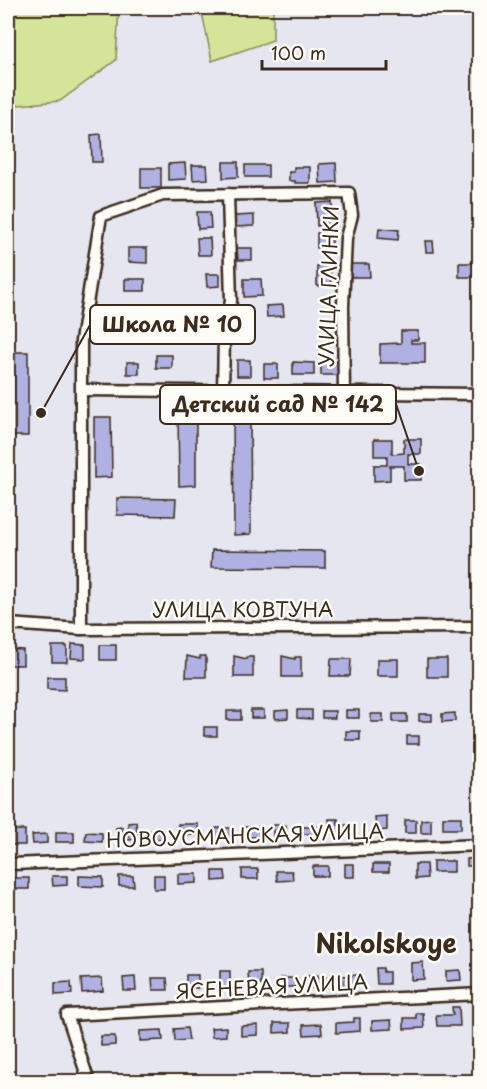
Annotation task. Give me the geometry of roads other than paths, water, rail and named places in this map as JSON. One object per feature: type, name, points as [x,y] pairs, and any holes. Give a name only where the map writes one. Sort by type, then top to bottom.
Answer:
[{"type":"street","points":[[223,391],[224,336],[231,301],[228,194]]},
{"type":"street","name":"УЛИЦА ГЛИНКИ","points":[[344,393],[343,306],[346,238],[352,216],[349,194],[163,195],[101,216],[81,341],[82,390],[223,391],[344,393],[480,394]]},
{"type":"street","points":[[81,629],[82,390]]},
{"type":"street","name":"УЛИЦА КОВТУНА","points":[[8,624],[81,629],[480,627]]},
{"type":"street","name":"НОВОУСМАНСКАЯ УЛИЦА","points":[[12,864],[480,845]]},
{"type":"street","name":"ЯСЕНЕВАЯ УЛИЦА","points":[[89,1082],[67,1016],[480,994]]},
{"type":"place","name":"Школа № 10","points":[[41,413]]},
{"type":"place","name":"Детский сад № 142","points":[[419,471]]},
{"type":"district","name":"Nikolskoye","points":[[386,944]]}]
